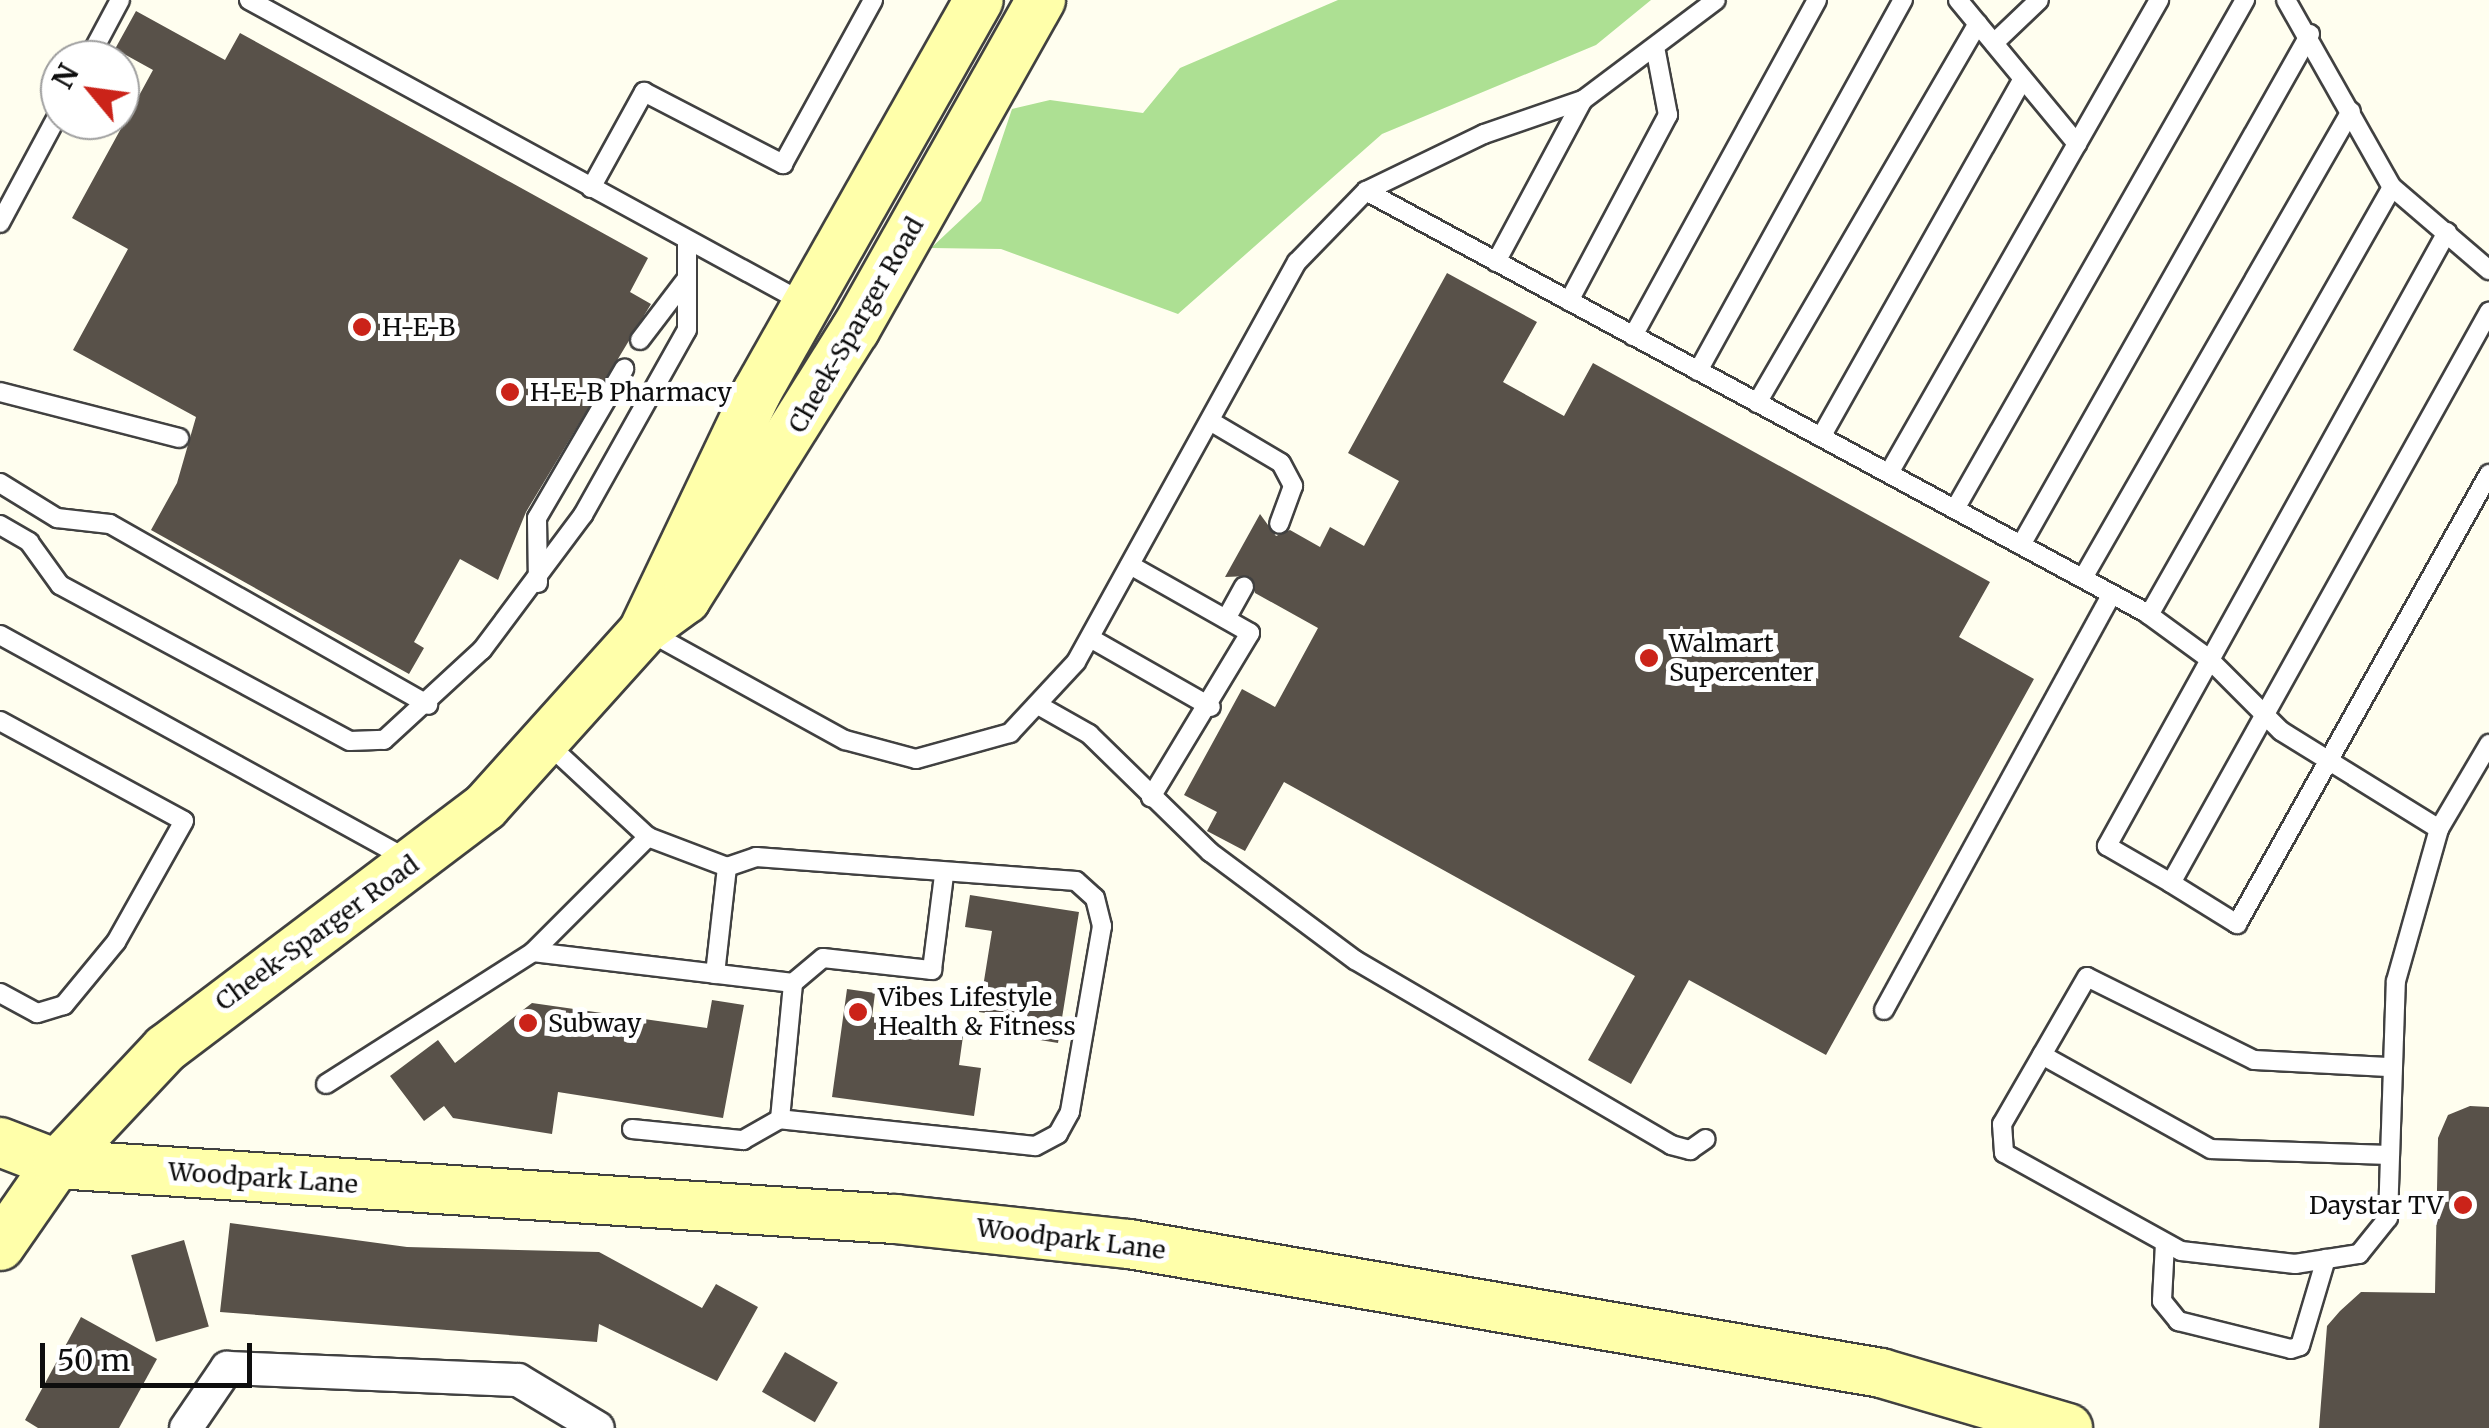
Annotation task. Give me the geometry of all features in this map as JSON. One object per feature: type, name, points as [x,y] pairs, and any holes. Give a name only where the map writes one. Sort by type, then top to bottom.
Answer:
[{"type":"main road","name":"Cheek-Sparger Road","points":[[0,1246],[57,1164],[237,987],[416,864],[548,744],[644,630],[720,558],[855,330],[1041,0]]},
{"type":"main road","name":"Cheek-Sparger Road","points":[[644,630],[684,532],[971,14]]},
{"type":"main road","points":[[971,14],[1012,53]]},
{"type":"main road","points":[[807,305],[855,330]]},
{"type":"main road","name":"Woodpark Lane","points":[[0,1142],[57,1164],[896,1219],[1129,1244],[1881,1373],[2058,1427]]},
{"type":"street","points":[[186,1428],[227,1368],[518,1380],[598,1428]]},
{"type":"lane","points":[[99,40],[120,0]]},
{"type":"lane","points":[[250,0],[807,305]]},
{"type":"lane","points":[[591,188],[644,92],[783,164],[874,0]]},
{"type":"lane","points":[[644,630],[845,740],[916,759],[1010,734],[1090,638],[1297,262],[1366,192],[1484,134],[1583,100],[1656,52],[1716,0]]},
{"type":"lane","points":[[1633,336],[1817,0]]},
{"type":"lane","points":[[1698,371],[1903,0]]},
{"type":"lane","points":[[1958,0],[2076,144]]},
{"type":"lane","points":[[1994,43],[2038,0]]},
{"type":"lane","points":[[1889,474],[2159,0]]},
{"type":"lane","points":[[1955,509],[2245,0]]},
{"type":"lane","points":[[2286,0],[2310,34],[2392,187],[2489,270]]},
{"type":"lane","points":[[1757,402],[1978,24]]},
{"type":"lane","points":[[2021,545],[2310,34]]},
{"type":"lane","points":[[1569,301],[1668,116],[1656,52]]},
{"type":"lane","points":[[1821,437],[2023,79]]},
{"type":"lane","points":[[1496,262],[1583,100]]},
{"type":"lane","points":[[2082,578],[2351,111]]},
{"type":"lane","points":[[0,223],[44,140]]},
{"type":"lane","points":[[2149,614],[2392,187]]},
{"type":"lane","points":[[1366,192],[2149,614],[2208,658],[2264,716],[2439,829]]},
{"type":"lane","points":[[2447,232],[2107,846],[2236,924],[2489,474]]},
{"type":"lane","points":[[0,525],[30,542],[60,585],[350,741],[384,740],[428,706],[538,584],[687,330],[687,240]]},
{"type":"lane","points":[[640,340],[685,281]]},
{"type":"lane","points":[[2171,884],[2489,312]]},
{"type":"lane","points":[[538,584],[537,518],[624,369]]},
{"type":"lane","points":[[0,392],[179,438]]},
{"type":"lane","points":[[1210,421],[1281,463],[1294,486],[1278,524]]},
{"type":"lane","points":[[0,483],[57,518],[110,524],[428,706]]},
{"type":"lane","points":[[1130,565],[1250,633],[1211,707],[1152,797]]},
{"type":"lane","points":[[1226,619],[1244,588]]},
{"type":"lane","points":[[1884,1010],[2112,594]]},
{"type":"lane","points":[[0,634],[416,864]]},
{"type":"lane","points":[[1090,638],[1211,707]]},
{"type":"lane","points":[[1038,705],[1090,734],[1152,797],[1355,960],[1671,1145],[1690,1150],[1706,1139]]},
{"type":"lane","points":[[0,722],[184,821],[116,942],[64,1005],[37,1014],[0,994]]},
{"type":"lane","points":[[548,744],[648,837],[726,867],[756,857],[944,875],[966,866],[1076,881],[1094,898],[1102,926],[1070,1112],[1058,1134],[1035,1146],[780,1120],[742,1140],[632,1129]]},
{"type":"lane","points":[[2388,1067],[2254,1060],[2086,977],[2002,1124],[2004,1154],[2165,1243],[2295,1264],[2360,1254],[2388,1218],[2388,1067],[2396,981],[2439,829],[2489,744]]},
{"type":"lane","points":[[326,1084],[532,952],[648,837]]},
{"type":"lane","points":[[715,974],[726,867]]},
{"type":"lane","points":[[532,952],[793,983],[824,958],[932,970],[944,875]]},
{"type":"lane","points":[[780,1120],[793,983]]},
{"type":"lane","points":[[2042,1055],[2211,1149],[2388,1154]]},
{"type":"lane","points":[[2165,1243],[2162,1301],[2178,1321],[2291,1349],[2326,1259]]},
{"type":"green space","points":[[1338,0],[1651,0],[1596,45],[1382,134],[1178,314],[1001,249],[931,248],[981,201],[1012,109],[1050,100],[1143,113],[1180,68]]},
{"type":"building","name":"H-E-B","points":[[136,11],[225,60],[240,33],[648,258],[630,292],[651,304],[526,512],[498,580],[460,559],[414,642],[424,648],[409,674],[151,530],[177,483],[196,417],[73,350],[128,249],[72,218],[115,140],[140,140],[140,94],[153,70],[140,63],[140,40],[120,40]]},
{"type":"building","name":"Walmart Supercenter","points":[[1447,273],[1537,322],[1503,382],[1564,416],[1593,363],[1990,582],[1959,637],[2034,679],[1826,1055],[1689,980],[1631,1084],[1588,1060],[1635,976],[1284,782],[1245,851],[1207,831],[1217,812],[1184,795],[1242,689],[1275,707],[1318,628],[1255,593],[1249,576],[1225,577],[1260,514],[1276,536],[1290,530],[1320,547],[1330,527],[1364,546],[1399,481],[1348,453]]},
{"type":"building","points":[[970,895],[1079,912],[1058,1043],[1016,1036],[1020,1018],[979,1012],[992,931],[965,927]]},
{"type":"building","points":[[847,989],[875,993],[872,1017],[964,1029],[959,1065],[981,1068],[974,1116],[832,1097]]},
{"type":"building","points":[[712,1000],[744,1005],[723,1118],[558,1092],[552,1134],[453,1118],[444,1106],[424,1121],[390,1076],[438,1040],[455,1063],[532,1003],[707,1028]]},
{"type":"building","name":"Daystar TV","points":[[2470,1106],[2489,1107],[2489,1428],[2319,1428],[2327,1326],[2361,1292],[2435,1293],[2438,1138],[2448,1115]]},
{"type":"building","points":[[230,1223],[407,1247],[599,1252],[702,1308],[716,1284],[758,1307],[717,1381],[599,1324],[597,1342],[220,1312]]},
{"type":"building","points":[[184,1240],[209,1327],[156,1342],[131,1255]]},
{"type":"building","points":[[81,1317],[157,1359],[119,1428],[38,1428],[25,1420]]},
{"type":"building","points":[[785,1352],[838,1382],[815,1422],[762,1392]]},
{"type":"place","name":"H-E-B","points":[[362,327]]},
{"type":"place","name":"H-E-B Pharmacy","points":[[510,392]]},
{"type":"place","name":"Walmart Supercenter","points":[[1649,658]]},
{"type":"place","name":"Vibes Lifestyle Health & Fitness","points":[[858,1012]]},
{"type":"place","name":"Subway","points":[[528,1023]]},
{"type":"place","name":"Daystar TV","points":[[2463,1205]]}]
